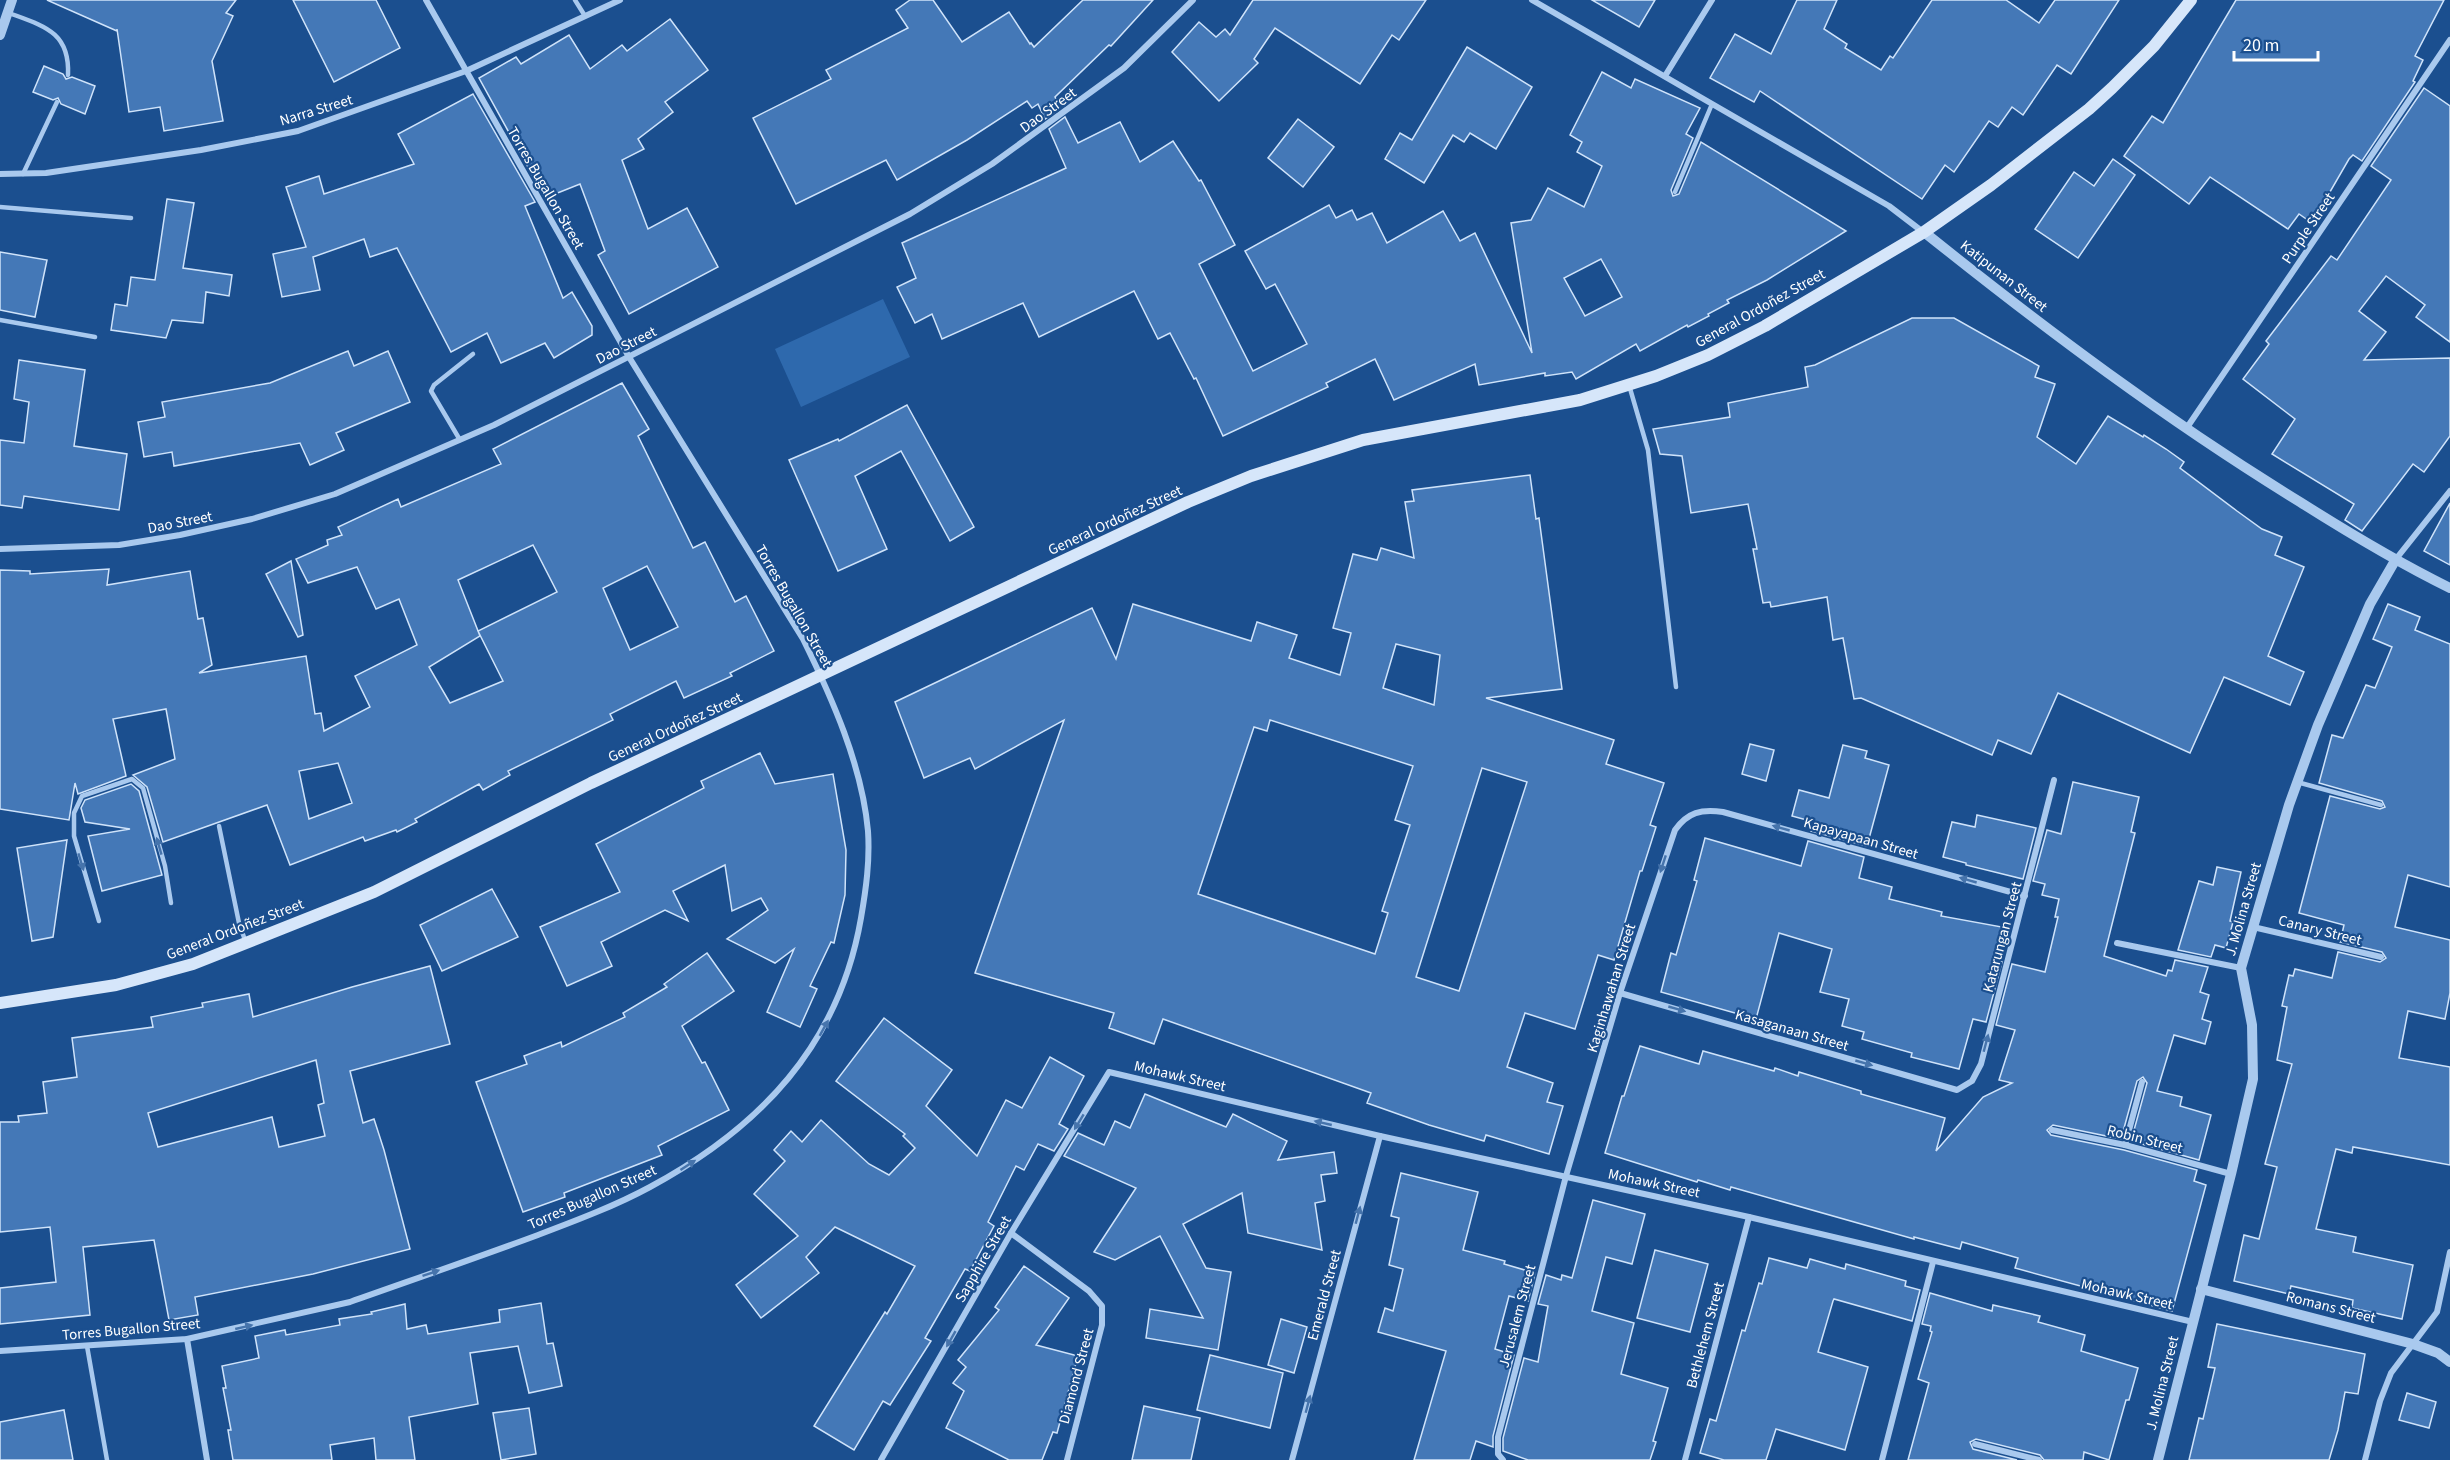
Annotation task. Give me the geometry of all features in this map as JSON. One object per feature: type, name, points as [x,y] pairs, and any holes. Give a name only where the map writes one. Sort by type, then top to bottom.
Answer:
[{"type":"main road","name":"General Ordoñez Street","points":[[0,1003],[116,985],[193,964],[374,892],[591,783],[1188,502],[1251,476],[1363,440],[1558,405],[1682,367],[1757,330],[1924,232],[1991,185],[2089,109],[2154,46],[2192,0]]},
{"type":"street","points":[[0,35],[12,0]]},
{"type":"street","name":"Torres Bugallon Street","points":[[0,1351],[187,1339],[350,1302],[517,1242],[598,1211],[647,1189],[689,1164],[753,1118],[775,1096],[816,1041],[837,1001],[853,958],[868,872],[868,831],[847,742],[821,675],[803,639],[629,357],[426,0]]},
{"type":"street","name":"Narra Street","points":[[0,174],[46,173],[201,150],[298,131],[466,71],[620,0]]},
{"type":"street","name":"Dao Street","points":[[0,549],[119,545],[180,535],[252,519],[335,494],[460,440],[910,214],[992,164],[1124,69],[1193,0]]},
{"type":"street","name":"Katipunan Street","points":[[1532,0],[1889,206],[2042,326],[2186,429],[2342,528],[2450,588]]},
{"type":"street","points":[[1665,76],[1712,0]]},
{"type":"street","name":"Purple Street","points":[[2186,429],[2450,40]]},
{"type":"street","points":[[2396,559],[2450,491]]},
{"type":"street","name":"J. Molina Street","points":[[2158,1460],[2231,1174],[2253,1078],[2252,1025],[2241,968],[2297,782],[2318,725],[2370,604],[2396,559]]},
{"type":"street","name":"Katarungan Street","points":[[1957,1090],[1972,1081],[1981,1064],[2054,780]]},
{"type":"street","name":"Kapayapaan Street","points":[[1690,814],[1707,810],[1723,812],[2025,896]]},
{"type":"street","name":"Kaginhawahan Street","points":[[1566,1176],[1620,993],[1675,830],[1690,814]]},
{"type":"street","name":"Canary Street","points":[[2253,927],[2380,957]]},
{"type":"street","points":[[2117,943],[2241,968]]},
{"type":"street","name":"Kasaganaan Street","points":[[1620,993],[1957,1090]]},
{"type":"street","name":"Mohawk Street","points":[[1109,1071],[1380,1136],[1749,1217],[2193,1322]]},
{"type":"street","name":"Sapphire Street","points":[[881,1460],[1011,1233],[1109,1071]]},
{"type":"street","points":[[2125,1145],[2142,1082]]},
{"type":"street","name":"Robin Street","points":[[2052,1130],[2125,1145],[2231,1174]]},
{"type":"street","name":"Emerald Street","points":[[1292,1460],[1380,1136]]},
{"type":"street","name":"Jerusalem Street","points":[[1503,1460],[1498,1454],[1498,1437],[1566,1176]]},
{"type":"street","name":"Bethlehem Street","points":[[1685,1460],[1749,1217]]},
{"type":"street","name":"Diamond Street","points":[[1011,1233],[1089,1291],[1102,1306],[1102,1325],[1067,1460]]},
{"type":"street","points":[[2365,1460],[2380,1401],[2391,1373],[2437,1312],[2450,1252]]},
{"type":"street","points":[[1882,1460],[1933,1262]]},
{"type":"street","name":"Romans Street","points":[[2201,1289],[2413,1344],[2438,1353],[2450,1362]]},
{"type":"street","points":[[187,1339],[207,1460]]},
{"type":"street","points":[[1975,1444],[2039,1460]]},
{"type":"lane","points":[[575,0],[585,16]]},
{"type":"lane","points":[[8,13],[43,26],[64,44],[69,58],[68,75]]},
{"type":"lane","points":[[23,174],[57,102]]},
{"type":"lane","points":[[1675,192],[1712,104]]},
{"type":"lane","points":[[0,207],[131,218]]},
{"type":"lane","points":[[0,320],[95,337]]},
{"type":"lane","points":[[460,440],[431,391],[434,385],[473,354]]},
{"type":"lane","points":[[1629,385],[1648,450],[1676,687]]},
{"type":"lane","points":[[99,921],[74,836],[74,813],[82,796],[132,779],[143,788],[165,866],[171,903]]},
{"type":"lane","points":[[2297,782],[2381,805]]},
{"type":"lane","points":[[219,826],[239,923],[246,943]]},
{"type":"lane","points":[[87,1346],[107,1460]]},
{"type":"shaded area","points":[[883,299],[910,357],[801,407],[775,349]]},
{"type":"building","points":[[47,0],[236,0],[226,13],[233,16],[212,61],[223,121],[164,131],[160,107],[129,112],[117,29],[117,31]]},
{"type":"building","points":[[293,0],[376,0],[400,48],[334,82]]},
{"type":"building","points":[[910,0],[933,0],[962,42],[1009,12],[1034,47],[1083,0],[1153,0],[1111,46],[1109,45],[1055,97],[1060,108],[1045,119],[1038,104],[1032,108],[1027,101],[967,140],[897,180],[886,160],[796,204],[753,118],[831,79],[826,70],[908,28],[896,10]]},
{"type":"building","points":[[1253,0],[1426,0],[1399,40],[1392,35],[1360,84],[1275,28],[1254,59],[1258,63],[1219,101],[1172,52],[1199,22],[1216,37],[1225,29],[1230,35]]},
{"type":"building","points":[[1592,0],[1655,0],[1639,27]]},
{"type":"building","points":[[1797,0],[1837,0],[1824,29],[1847,44],[1845,48],[1881,70],[1890,56],[1893,58],[1932,0],[2006,0],[2039,23],[2055,0],[2119,0],[2071,74],[2057,65],[2023,115],[2012,107],[1998,127],[1989,121],[1954,172],[1945,165],[1922,199],[1760,91],[1754,102],[1710,78],[1735,34],[1771,54]]},
{"type":"building","points":[[2236,0],[2444,0],[2415,56],[2423,60],[2413,81],[2415,82],[2362,161],[2353,155],[2349,159],[2312,223],[2299,214],[2288,229],[2210,177],[2189,204],[2124,156],[2152,116],[2163,123]]},
{"type":"building","points":[[670,19],[708,70],[665,102],[673,112],[638,139],[644,149],[622,160],[648,229],[687,208],[718,267],[629,314],[598,255],[605,251],[580,184],[545,198],[479,78],[516,57],[521,64],[569,35],[590,69],[622,45],[627,51]]},
{"type":"building","points":[[1467,47],[1532,87],[1496,149],[1470,133],[1464,142],[1453,135],[1424,183],[1385,159],[1400,133],[1412,140]]},
{"type":"building","points":[[44,66],[63,74],[66,79],[72,77],[95,86],[85,114],[61,104],[58,98],[53,100],[33,92]]},
{"type":"building","points":[[1602,72],[1631,88],[1635,79],[1700,108],[1686,134],[1693,138],[1671,190],[1673,196],[1679,194],[1701,142],[1846,231],[1767,280],[1727,300],[1729,303],[1708,314],[1709,316],[1688,327],[1687,325],[1640,351],[1636,344],[1576,379],[1572,372],[1545,376],[1545,373],[1479,385],[1475,364],[1394,400],[1375,359],[1326,383],[1328,387],[1223,436],[1196,378],[1194,379],[1170,333],[1158,339],[1134,291],[1039,337],[1023,303],[942,339],[932,314],[915,323],[897,287],[916,278],[902,243],[1066,168],[1049,129],[1065,117],[1078,143],[1120,122],[1140,162],[1173,141],[1199,181],[1201,180],[1235,245],[1199,264],[1253,371],[1307,344],[1275,284],[1266,289],[1245,251],[1329,205],[1336,218],[1352,210],[1357,220],[1372,213],[1387,243],[1443,211],[1460,241],[1475,233],[1532,353],[1511,223],[1531,220],[1548,188],[1584,207],[1602,166],[1577,152],[1582,142],[1570,135]],"holes":[[[1601,259],[1622,297],[1585,316],[1564,278]]]},
{"type":"building","points":[[2424,88],[2450,106],[2450,342],[2416,317],[2425,305],[2386,276],[2359,311],[2386,332],[2364,360],[2450,358],[2450,436],[2424,472],[2413,464],[2362,531],[2345,520],[2354,504],[2272,454],[2295,419],[2243,379],[2269,344],[2266,341],[2331,256],[2337,260],[2391,180],[2371,166]]},
{"type":"building","points":[[473,94],[535,202],[525,206],[563,298],[572,292],[592,326],[592,335],[554,358],[545,343],[501,363],[487,333],[451,352],[397,248],[370,257],[364,239],[313,257],[320,290],[282,297],[273,254],[306,247],[286,187],[319,176],[324,194],[414,164],[398,134]]},
{"type":"building","points":[[1298,119],[1334,147],[1303,187],[1268,158]]},
{"type":"building","points":[[2113,159],[2135,175],[2078,258],[2035,229],[2074,172],[2094,186]]},
{"type":"building","points":[[167,199],[194,203],[183,268],[232,275],[229,296],[206,292],[203,323],[172,320],[166,338],[111,330],[115,304],[127,306],[131,277],[155,280]]},
{"type":"building","points":[[0,252],[47,260],[35,317],[0,310]]},
{"type":"building","points":[[1912,318],[1954,318],[2039,366],[2035,377],[2055,384],[2037,437],[2076,464],[2108,416],[2166,449],[2184,462],[2180,468],[2262,529],[2282,537],[2275,555],[2304,567],[2268,656],[2304,672],[2290,705],[2224,677],[2190,753],[2058,693],[2031,754],[1998,740],[1992,755],[1861,698],[1854,699],[1843,638],[1833,640],[1827,597],[1771,607],[1770,602],[1763,603],[1753,549],[1757,549],[1748,504],[1691,513],[1682,456],[1660,454],[1653,429],[1730,417],[1728,403],[1808,387],[1805,367],[1815,365]]},
{"type":"building","points":[[348,351],[354,366],[388,351],[410,402],[336,433],[344,450],[310,465],[300,443],[174,466],[172,452],[144,457],[138,422],[165,417],[162,402],[270,383]]},
{"type":"building","points":[[19,360],[85,370],[74,446],[127,454],[119,510],[24,496],[22,508],[0,505],[0,440],[24,443],[29,402],[14,399]]},
{"type":"building","points":[[622,383],[649,429],[638,436],[693,548],[705,542],[735,602],[746,596],[774,651],[730,673],[732,676],[684,698],[676,681],[610,714],[613,720],[508,771],[510,775],[483,790],[479,784],[415,819],[417,822],[397,832],[396,830],[365,841],[363,837],[290,865],[267,805],[163,842],[147,787],[133,775],[175,759],[166,709],[113,719],[126,776],[78,794],[75,783],[69,820],[0,809],[0,570],[30,571],[30,574],[109,569],[107,585],[190,571],[198,619],[203,618],[212,665],[199,673],[306,656],[315,714],[321,713],[324,731],[370,707],[355,676],[417,645],[399,599],[376,609],[357,567],[308,583],[296,559],[328,545],[327,540],[342,535],[338,527],[398,499],[401,507],[501,464],[493,449]],"holes":[[[533,545],[557,592],[478,631],[458,580]],[[647,566],[678,627],[630,650],[603,588]],[[478,631],[503,681],[450,703],[429,667],[480,636]],[[338,763],[352,803],[309,819],[299,771]]]},
{"type":"building","points":[[907,405],[974,527],[950,541],[901,451],[855,476],[887,549],[838,571],[789,460],[838,439],[839,441]]},
{"type":"building","points":[[1530,475],[1536,519],[1539,518],[1562,689],[1486,698],[1614,740],[1606,764],[1664,783],[1650,825],[1656,827],[1642,871],[1640,871],[1614,960],[1598,955],[1575,1029],[1525,1013],[1507,1067],[1553,1083],[1547,1102],[1563,1106],[1549,1154],[1486,1135],[1484,1141],[1429,1125],[1367,1103],[1371,1093],[1163,1019],[1154,1044],[1109,1028],[1114,1013],[975,973],[1064,720],[975,769],[970,758],[924,778],[895,702],[1092,608],[1116,659],[1133,604],[1251,641],[1257,622],[1297,635],[1289,658],[1340,675],[1351,633],[1333,628],[1353,554],[1377,560],[1381,548],[1414,558],[1405,502],[1414,501],[1412,490]],"holes":[[[1396,644],[1440,655],[1434,705],[1383,688]],[[1270,720],[1413,766],[1395,820],[1410,825],[1382,911],[1388,913],[1375,954],[1198,894],[1254,727],[1267,731]],[[1482,768],[1527,782],[1459,991],[1416,977]]]},
{"type":"building","points":[[2450,503],[2450,565],[2424,551]]},
{"type":"building","points":[[291,561],[303,635],[298,637],[266,574]]},
{"type":"building","points":[[2388,604],[2420,617],[2415,630],[2450,644],[2450,887],[2408,875],[2395,927],[2450,940],[2450,993],[2445,1019],[2408,1011],[2399,1058],[2450,1067],[2450,1165],[2353,1147],[2352,1153],[2336,1149],[2316,1229],[2356,1237],[2353,1252],[2413,1265],[2402,1319],[2352,1308],[2353,1300],[2291,1286],[2289,1294],[2234,1281],[2244,1235],[2259,1239],[2277,1167],[2265,1164],[2292,1064],[2277,1060],[2287,1007],[2282,1006],[2289,975],[2293,976],[2295,969],[2332,978],[2338,952],[2380,962],[2386,958],[2382,952],[2340,942],[2344,925],[2299,913],[2330,796],[2380,809],[2385,807],[2382,801],[2319,783],[2332,735],[2343,738],[2366,685],[2375,688],[2392,647],[2373,639]]},
{"type":"building","points":[[1750,744],[1774,750],[1766,781],[1742,774]]},
{"type":"building","points":[[1843,745],[1867,751],[1865,758],[1889,765],[1867,846],[1811,831],[1814,822],[1792,816],[1799,790],[1829,798]]},
{"type":"building","points":[[760,753],[775,784],[833,774],[846,850],[845,895],[834,943],[831,942],[810,986],[817,989],[800,1027],[767,1012],[794,949],[775,963],[727,939],[768,910],[761,898],[732,911],[725,865],[673,891],[688,921],[665,910],[601,942],[612,966],[567,986],[540,927],[620,892],[596,844],[704,788],[701,781]]},
{"type":"building","points":[[2073,782],[2139,797],[2131,832],[2135,833],[2104,956],[2166,976],[2168,970],[2172,971],[2175,960],[2208,967],[2200,992],[2209,995],[2202,1019],[2211,1022],[2205,1044],[2174,1035],[2157,1091],[2182,1097],[2180,1106],[2211,1115],[2199,1160],[2131,1141],[2147,1083],[2143,1077],[2137,1081],[2121,1139],[2053,1125],[2047,1130],[2051,1135],[2124,1150],[2197,1170],[2194,1181],[2206,1185],[2172,1311],[2015,1268],[2018,1258],[1962,1242],[1960,1249],[1914,1237],[1914,1239],[1731,1187],[1730,1190],[1698,1180],[1697,1182],[1605,1153],[1640,1046],[1699,1064],[1703,1051],[1774,1071],[1775,1068],[1798,1076],[1799,1072],[1861,1091],[1861,1094],[1945,1118],[1936,1151],[1983,1097],[2012,1083],[1999,1080],[2015,1030],[1996,1025],[2012,964],[2045,972],[2058,917],[2055,917],[2059,899],[2042,895],[2045,884],[2033,881],[2047,830],[2061,834]]},
{"type":"building","points":[[131,784],[139,791],[162,875],[102,891],[88,836],[130,829],[85,822],[81,808],[85,800]]},
{"type":"building","points":[[1977,815],[2036,828],[2023,879],[1943,857],[1952,822],[1975,827]]},
{"type":"building","points":[[1705,838],[1801,866],[1808,841],[1864,857],[1859,878],[1892,887],[1889,899],[1942,912],[1941,916],[2002,927],[1996,960],[2002,962],[1986,1022],[1973,1019],[1959,1069],[1911,1057],[1912,1053],[1862,1039],[1864,1032],[1842,1026],[1849,999],[1820,992],[1832,949],[1779,933],[1756,1019],[1661,992],[1671,953],[1676,955],[1697,881],[1694,880]]},
{"type":"building","points":[[67,840],[53,937],[32,941],[17,848]]},
{"type":"building","points":[[2217,867],[2241,872],[2230,921],[2233,922],[2226,948],[2215,945],[2211,957],[2178,950],[2199,881],[2213,885]]},
{"type":"building","points":[[492,889],[518,937],[442,971],[420,925]]},
{"type":"building","points":[[707,953],[734,991],[682,1026],[702,1063],[705,1062],[729,1110],[658,1146],[662,1155],[564,1193],[565,1197],[523,1212],[476,1082],[527,1064],[524,1056],[561,1042],[562,1047],[625,1017],[623,1013],[667,987],[664,984]]},
{"type":"building","points":[[430,966],[450,1044],[350,1071],[363,1123],[374,1119],[410,1249],[313,1274],[195,1297],[198,1315],[169,1320],[154,1240],[83,1247],[90,1315],[0,1324],[0,1288],[56,1282],[50,1227],[0,1232],[0,1122],[19,1122],[18,1116],[47,1113],[43,1082],[77,1077],[72,1038],[153,1027],[151,1017],[203,1007],[202,1003],[249,994],[253,1017]],"holes":[[[316,1060],[324,1103],[318,1105],[325,1136],[279,1147],[272,1117],[158,1147],[148,1113]]]},
{"type":"building","points":[[884,1018],[952,1070],[926,1106],[977,1156],[1006,1100],[1022,1108],[1050,1057],[1084,1076],[1059,1124],[1068,1129],[1054,1151],[1038,1144],[1024,1170],[1016,1166],[988,1222],[994,1226],[970,1271],[965,1269],[925,1338],[931,1341],[890,1405],[883,1401],[854,1450],[814,1426],[885,1312],[887,1314],[915,1266],[835,1227],[806,1257],[819,1273],[761,1318],[736,1285],[798,1236],[754,1194],[785,1161],[774,1150],[791,1131],[802,1142],[821,1120],[869,1164],[889,1175],[915,1148],[903,1136],[905,1134],[836,1081]]},
{"type":"building","points":[[1145,1094],[1226,1127],[1233,1114],[1287,1141],[1278,1160],[1334,1152],[1337,1173],[1321,1175],[1325,1201],[1315,1203],[1322,1250],[1248,1233],[1242,1193],[1183,1224],[1206,1268],[1231,1272],[1218,1350],[1146,1338],[1150,1309],[1203,1318],[1160,1236],[1115,1260],[1094,1252],[1136,1188],[1064,1156],[1078,1133],[1104,1145],[1115,1121],[1130,1128]]},
{"type":"building","points":[[1401,1173],[1478,1192],[1463,1250],[1505,1261],[1504,1264],[1535,1273],[1528,1301],[1509,1296],[1495,1349],[1514,1355],[1493,1436],[1493,1447],[1476,1441],[1470,1460],[1414,1460],[1446,1351],[1378,1332],[1385,1308],[1393,1311],[1403,1269],[1389,1265],[1399,1218],[1391,1216]]},
{"type":"building","points":[[1593,1200],[1645,1214],[1632,1264],[1606,1257],[1592,1311],[1634,1323],[1621,1374],[1668,1388],[1653,1441],[1656,1442],[1650,1460],[1528,1460],[1503,1451],[1503,1438],[1524,1358],[1538,1362],[1548,1306],[1538,1304],[1546,1275],[1561,1280],[1562,1275],[1572,1278]]},
{"type":"building","points":[[1655,1250],[1708,1264],[1690,1332],[1637,1318]]},
{"type":"building","points":[[1769,1258],[1807,1268],[1810,1259],[1845,1269],[1846,1264],[1906,1281],[1905,1286],[1920,1290],[1912,1321],[1834,1299],[1833,1301],[1818,1352],[1868,1367],[1845,1450],[1776,1429],[1766,1460],[1724,1460],[1700,1453],[1710,1419],[1716,1421],[1742,1330],[1745,1331]]},
{"type":"building","points":[[1024,1266],[1069,1298],[1036,1345],[1078,1356],[1057,1433],[1053,1432],[1042,1460],[1009,1460],[946,1428],[964,1391],[953,1383],[966,1367],[958,1360],[999,1310],[995,1307]]},
{"type":"building","points":[[1930,1293],[1992,1311],[1993,1305],[2040,1316],[2038,1322],[2085,1335],[2081,1351],[2138,1368],[2129,1400],[2126,1400],[2109,1460],[2084,1452],[2083,1460],[2044,1460],[2040,1455],[1976,1439],[1970,1442],[1973,1449],[2017,1460],[1908,1460],[1929,1383],[1918,1379],[1932,1332],[1930,1331],[1931,1326],[1922,1324]]},
{"type":"building","points":[[541,1303],[547,1344],[553,1343],[562,1386],[529,1393],[518,1346],[470,1353],[478,1404],[409,1417],[415,1460],[376,1460],[374,1438],[330,1445],[332,1460],[233,1460],[222,1366],[259,1358],[255,1336],[285,1330],[286,1335],[340,1325],[339,1319],[372,1314],[371,1312],[405,1304],[407,1329],[426,1325],[428,1334],[500,1322],[499,1310]]},
{"type":"building","points":[[1281,1319],[1307,1327],[1294,1373],[1268,1365]]},
{"type":"building","points":[[2217,1324],[2365,1354],[2358,1394],[2345,1392],[2338,1430],[2329,1460],[2189,1460],[2199,1418],[2203,1419],[2215,1368],[2208,1367]]},
{"type":"building","points":[[1210,1355],[1283,1373],[1270,1428],[1197,1410]]},
{"type":"building","points":[[2407,1393],[2436,1402],[2429,1428],[2399,1420]]},
{"type":"building","points":[[1144,1406],[1200,1418],[1191,1460],[1132,1460]]},
{"type":"building","points":[[529,1408],[536,1454],[501,1460],[493,1413]]},
{"type":"building","points":[[64,1410],[73,1460],[0,1460],[0,1422]]}]
